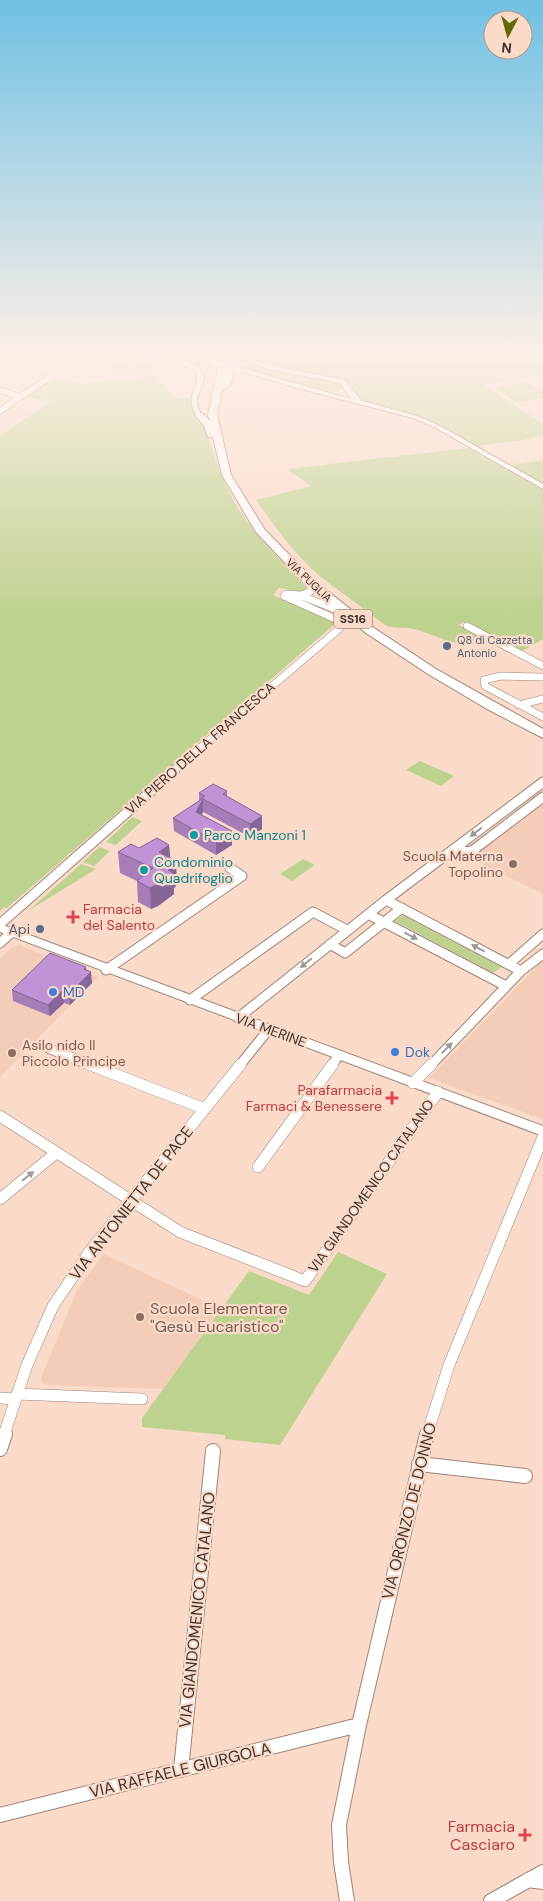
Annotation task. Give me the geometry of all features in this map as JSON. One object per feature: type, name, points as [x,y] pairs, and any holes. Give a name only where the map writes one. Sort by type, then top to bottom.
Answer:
[{"type":"highway","points":[[213,441],[218,447]]},
{"type":"highway","name":"VIA PUGLIA","points":[[217,441],[228,476],[241,502],[265,535],[302,576],[353,620],[429,671],[543,734]]},
{"type":"highway","name":"VIA PUGLIA","points":[[223,441],[236,476],[250,501],[274,534],[303,566],[345,603],[398,642],[445,672],[543,725]]},
{"type":"street","points":[[461,441],[543,487]]},
{"type":"street","name":"VIA PIERO DELLA FRANCESCA","points":[[0,924],[198,749],[338,629],[342,624],[340,621],[284,596],[286,594],[306,594],[310,592],[312,587],[302,576]]},
{"type":"street","points":[[297,594],[335,609],[353,620]]},
{"type":"street","points":[[467,626],[543,666]]},
{"type":"street","points":[[543,677],[501,676],[484,680],[485,686],[543,716]]},
{"type":"street","points":[[519,704],[543,699]]},
{"type":"street","points":[[238,1018],[347,930],[543,782]]},
{"type":"street","points":[[455,848],[467,852],[472,851],[543,796]]},
{"type":"street","points":[[503,812],[514,818]]},
{"type":"street","points":[[106,970],[242,876],[230,868]]},
{"type":"street","points":[[386,900],[521,971]]},
{"type":"street","points":[[330,944],[345,953],[402,908]]},
{"type":"street","points":[[190,1000],[313,912],[347,930]]},
{"type":"street","points":[[368,914],[506,986]]},
{"type":"street","points":[[0,943],[6,931]]},
{"type":"street","name":"VIA MERINE","points":[[6,931],[543,1132]]},
{"type":"street","points":[[509,964],[543,934]]},
{"type":"street","points":[[413,1083],[521,971],[543,954]]},
{"type":"street","name":"VIA ANTONIETTA DE PACE","points":[[0,1449],[16,1396],[53,1306],[90,1251],[269,1029]]},
{"type":"street","points":[[50,1049],[205,1108]]},
{"type":"street","points":[[258,1168],[339,1055]]},
{"type":"street","name":"VIA GIANDOMENICO CATALANO","points":[[130,1201],[180,1232],[305,1281],[438,1092]]},
{"type":"street","points":[[0,1116],[130,1201]]},
{"type":"street","name":"VIA ORONZO DE DONNO","points":[[346,1901],[339,1826],[359,1724],[419,1464],[449,1365],[543,1138]]},
{"type":"street","points":[[0,1199],[56,1153]]},
{"type":"street","points":[[0,1398],[16,1396],[142,1399]]},
{"type":"street","name":"VIA GIANDOMENICO CATALANO","points":[[181,1770],[213,1451]]},
{"type":"street","points":[[419,1464],[524,1476]]},
{"type":"street","name":"VIA RAFFAELE GIURGOLA","points":[[0,1815],[359,1724]]},
{"type":"street","points":[[491,1901],[536,1881],[543,1872]]},
{"type":"shaded area","name":"Scuola Materna Topolino","points":[[543,801],[543,894],[470,858],[516,822],[520,823],[523,821],[520,819]]},
{"type":"shaded area","points":[[19,945],[98,977],[0,1077],[0,958],[11,948]]},
{"type":"shaded area","points":[[543,960],[543,1119],[429,1078]]},
{"type":"shaded area","name":"Scuola Elementare \"Gesù Eucaristico\"","points":[[104,1254],[221,1309],[163,1389],[48,1385],[43,1383],[41,1378],[77,1290]]},
{"type":"green space","points":[[0,441],[210,441],[221,475],[243,516],[278,558],[306,587],[302,592],[279,588],[273,595],[336,623],[7,908],[4,907],[0,911]]},
{"type":"green space","points":[[467,441],[518,441],[477,446]]},
{"type":"green space","points":[[468,448],[543,490],[543,639],[521,652],[463,622],[459,625],[484,638],[475,643],[456,643],[418,630],[385,625],[319,576],[299,556],[256,500],[311,486],[289,469]]},
{"type":"green space","points":[[543,460],[543,484],[510,465]]},
{"type":"green space","points":[[420,761],[454,776],[441,786],[406,770]]},
{"type":"green space","points":[[132,817],[142,821],[116,845],[106,842]]},
{"type":"green space","points":[[99,847],[110,851],[94,866],[83,862]]},
{"type":"green space","points":[[303,859],[315,865],[292,881],[280,874]]},
{"type":"green space","points":[[81,864],[96,869],[28,911]]},
{"type":"green space","points":[[403,915],[501,967],[493,973],[395,921]]},
{"type":"green space","points":[[338,1252],[387,1274],[280,1445],[225,1439],[225,1435],[142,1427],[142,1418],[249,1271],[309,1295]]},
{"type":"building","points":[[213,784],[227,791],[223,794],[262,816],[250,824],[203,799],[196,812],[232,831],[216,842],[173,818],[202,799],[205,796],[199,793]]},
{"type":"building","points":[[157,838],[169,845],[159,852],[176,861],[172,864],[175,866],[168,870],[173,873],[150,888],[137,881],[153,868],[118,852],[131,844],[139,848]]},
{"type":"building","name":"MD","points":[[50,953],[86,967],[84,969],[91,972],[69,994],[62,991],[48,1005],[12,990]]},
{"type":"place","name":"Q8 di Cazzetta Antonio","points":[[447,646]]},
{"type":"place","name":"Parco Manzoni 1","points":[[194,835]]},
{"type":"place","name":"Scuola Materna Topolino","points":[[513,864]]},
{"type":"place","name":"Condominio Quadrifoglio","points":[[144,870]]},
{"type":"place","name":"Farmacia del Salento","points":[[73,917]]},
{"type":"place","name":"Api","points":[[40,929]]},
{"type":"place","name":"MD","points":[[53,992]]},
{"type":"place","name":"Dok","points":[[395,1052]]},
{"type":"place","name":"Asilo nido Il Piccolo Principe","points":[[12,1053]]},
{"type":"place","name":"Parafarmacia Farmaci & Benessere","points":[[392,1098]]},
{"type":"place","name":"Scuola Elementare \"Gesù Eucaristico\"","points":[[140,1317]]},
{"type":"place","name":"Farmacia Casciaro","points":[[525,1835]]}]
